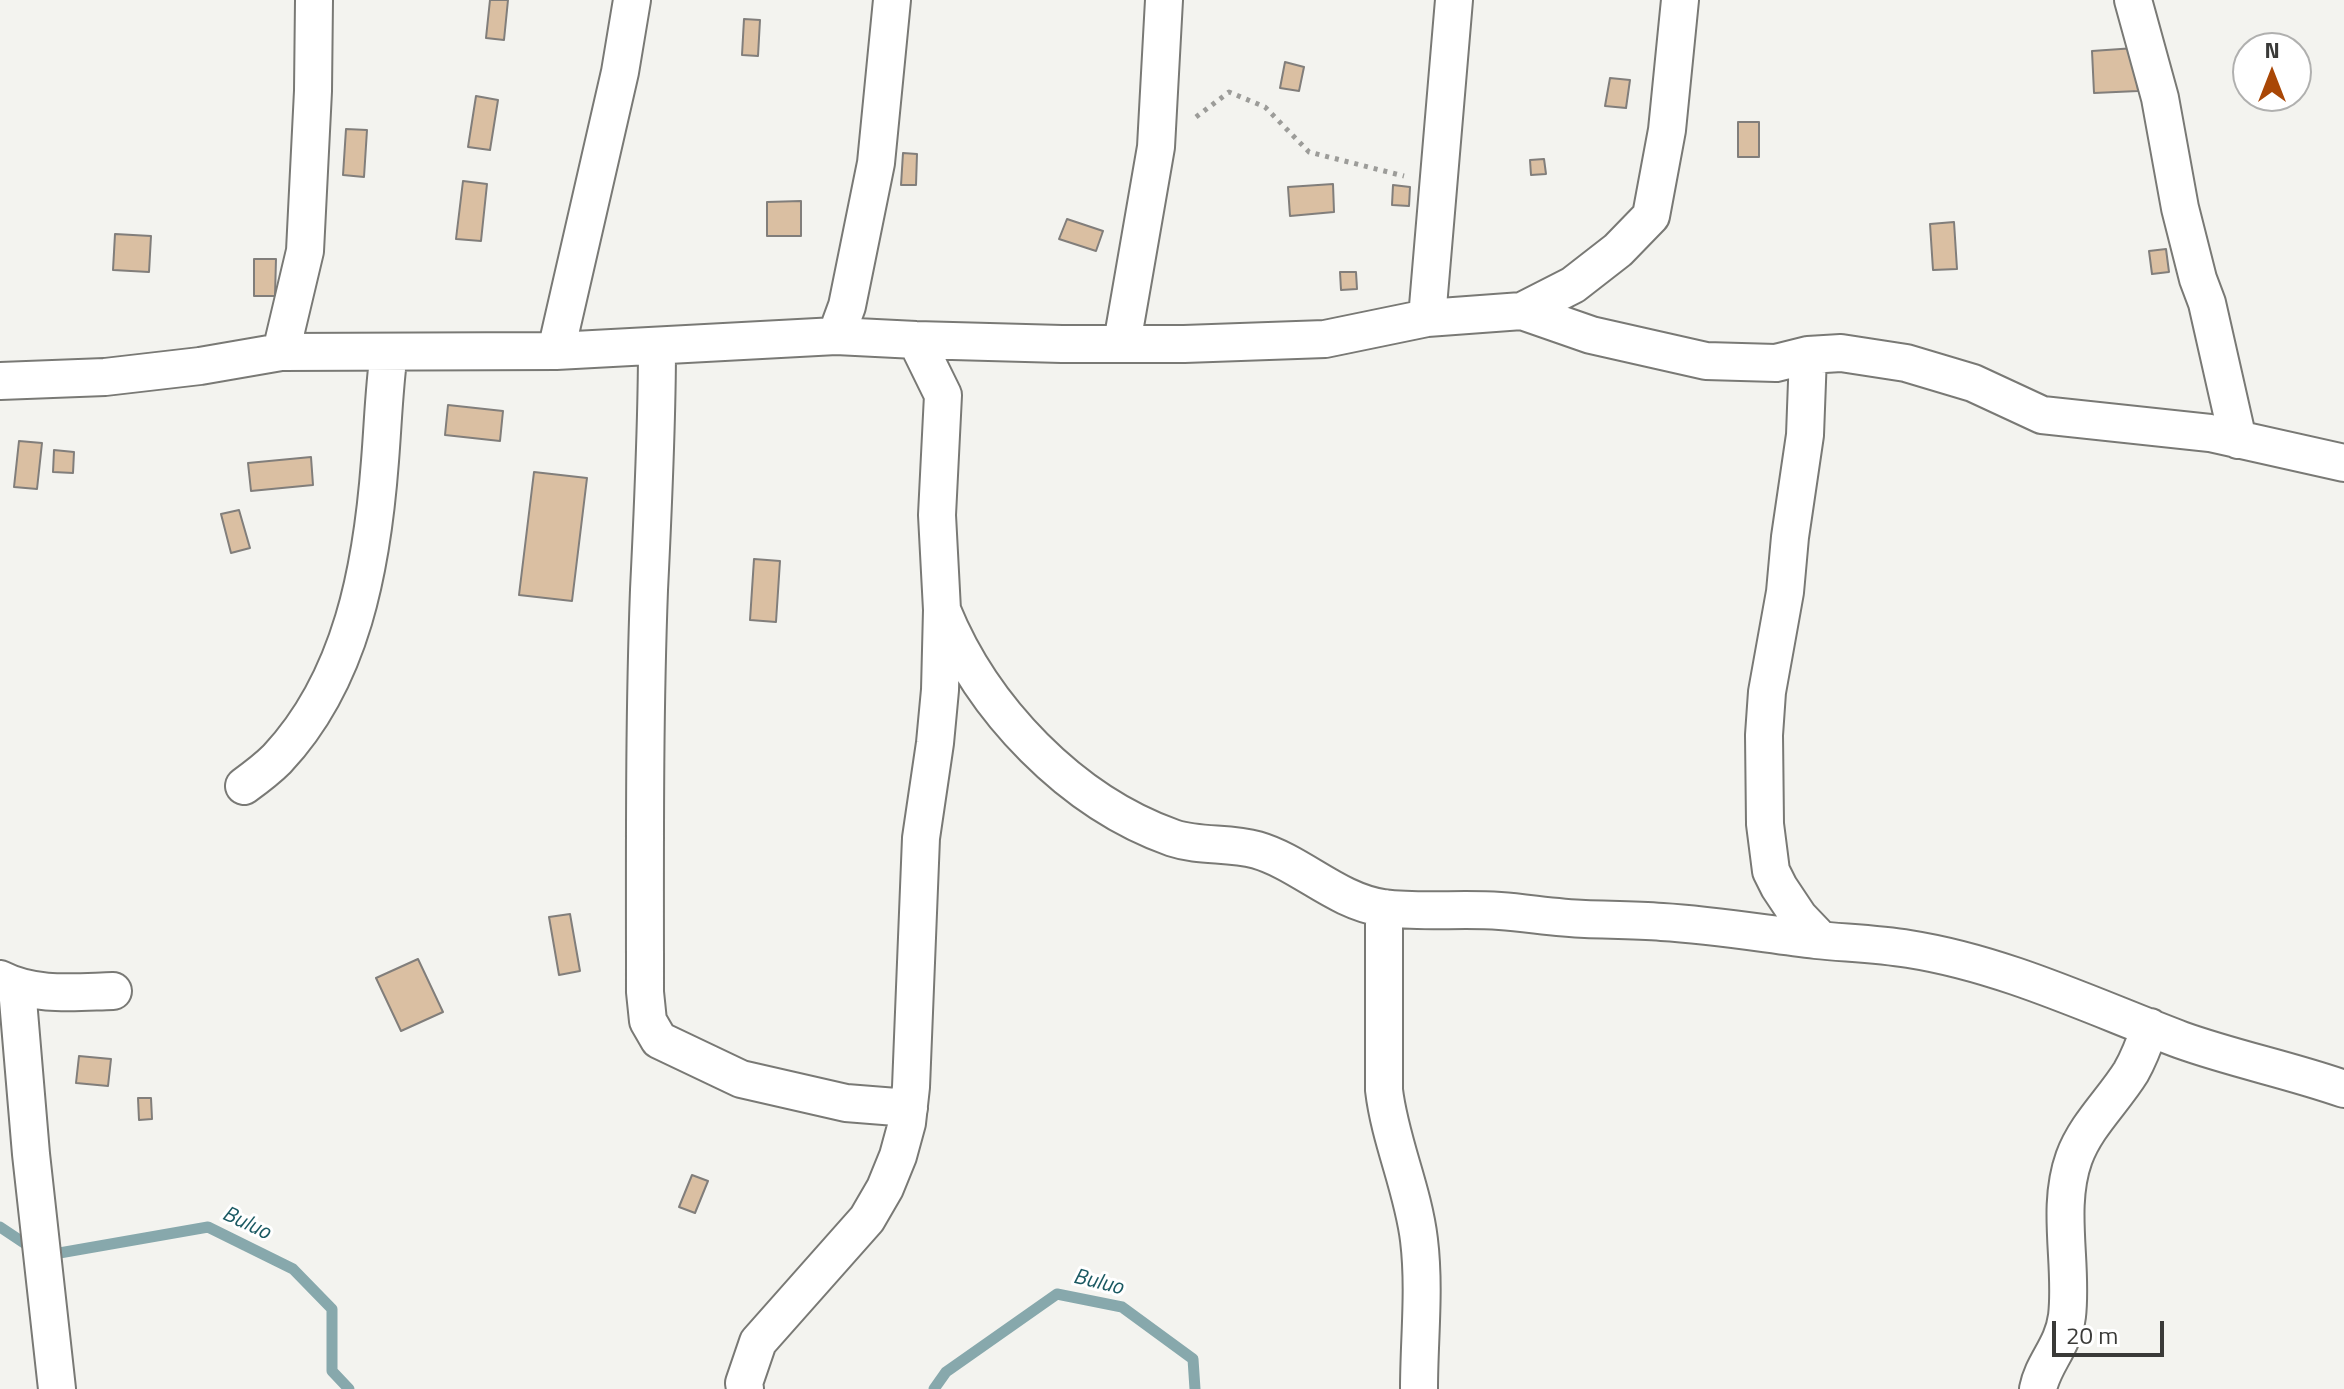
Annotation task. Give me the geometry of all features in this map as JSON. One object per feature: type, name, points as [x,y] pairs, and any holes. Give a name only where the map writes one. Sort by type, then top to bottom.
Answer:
[{"type":"street","points":[[281,352],[305,251],[314,0]]},
{"type":"street","points":[[556,351],[620,72],[632,0]]},
{"type":"street","points":[[836,336],[847,306],[876,163],[892,0]]},
{"type":"street","points":[[1122,343],[1156,147],[1164,0]]},
{"type":"street","points":[[1427,318],[1454,0]]},
{"type":"street","points":[[0,381],[105,377],[200,366],[281,352],[556,351],[836,336],[1184,344],[1325,339],[1427,318],[1522,311],[1573,285],[1618,250],[1651,216],[1667,130],[1680,0]]},
{"type":"street","points":[[2133,0],[2160,98],[2180,208],[2207,303],[2238,440]]},
{"type":"street","points":[[1522,311],[1591,335],[1706,361],[1776,363],[1808,355],[1841,353],[1906,363],[1973,383],[2042,415],[2186,430],[2344,463]]},
{"type":"street","points":[[745,1389],[744,1383],[758,1342],[867,1219],[885,1188],[898,1156],[909,1108],[921,838],[936,730],[942,610],[937,515],[943,395],[916,340]]},
{"type":"street","points":[[657,347],[645,776],[645,992],[648,1021],[659,1040],[741,1079],[846,1103],[909,1108]]},
{"type":"street","points":[[244,786],[275,761],[302,729],[335,676],[366,570],[389,352]]},
{"type":"street","points":[[1808,355],[1805,435],[1785,592],[1767,692],[1765,824],[1771,871],[1799,917],[1821,940]]},
{"type":"street","points":[[942,610],[966,662],[998,707],[1035,748],[1093,798],[1134,821],[1178,839],[1261,851],[1345,895],[1384,908],[1501,911],[1539,916],[1666,922],[1875,944],[1943,955],[2063,992],[2225,1055],[2344,1089]]},
{"type":"street","points":[[1384,908],[1384,1090],[1419,1239],[1419,1389]]},
{"type":"street","points":[[57,1389],[8,983],[60,993],[113,991]]},
{"type":"street","points":[[2038,1389],[2058,1348],[2067,1315],[2067,1202],[2075,1155],[2100,1112],[2131,1071],[2150,1027]]},
{"type":"path","points":[[1156,147],[1229,92],[1265,107],[1309,152],[1407,176]]},
{"type":"building","points":[[490,0],[508,0],[504,40],[486,38]]},
{"type":"building","points":[[744,19],[760,20],[758,56],[742,55]]},
{"type":"building","points":[[2135,48],[2138,91],[2094,93],[2092,51]]},
{"type":"building","points":[[1285,62],[1304,67],[1299,91],[1280,88]]},
{"type":"building","points":[[1610,78],[1630,80],[1626,108],[1605,106]]},
{"type":"building","points":[[476,96],[498,100],[490,150],[468,147]]},
{"type":"building","points":[[1738,122],[1759,122],[1759,157],[1738,157]]},
{"type":"building","points":[[346,129],[367,130],[364,177],[343,175]]},
{"type":"building","points":[[903,153],[917,154],[916,185],[901,185]]},
{"type":"building","points":[[1544,159],[1546,174],[1531,175],[1530,160]]},
{"type":"building","points":[[463,181],[487,184],[481,241],[456,239]]},
{"type":"building","points":[[1333,184],[1334,212],[1290,216],[1288,187]]},
{"type":"building","points":[[1393,185],[1410,187],[1409,206],[1392,205]]},
{"type":"building","points":[[801,201],[801,236],[767,236],[767,202]]},
{"type":"building","points":[[1067,219],[1103,231],[1096,251],[1059,239]]},
{"type":"building","points":[[1954,222],[1957,269],[1933,270],[1930,224]]},
{"type":"building","points":[[115,234],[151,236],[149,272],[113,270]]},
{"type":"building","points":[[2166,249],[2169,272],[2152,274],[2149,251]]},
{"type":"building","points":[[254,259],[276,259],[275,296],[254,296]]},
{"type":"building","points":[[1340,272],[1356,272],[1357,289],[1341,290]]},
{"type":"building","points":[[448,405],[503,411],[500,441],[445,435]]},
{"type":"building","points":[[19,441],[42,443],[37,489],[14,487]]},
{"type":"building","points":[[54,450],[74,452],[73,473],[53,472]]},
{"type":"building","points":[[311,457],[313,485],[251,491],[248,463]]},
{"type":"building","points":[[534,472],[587,478],[572,601],[519,595]]},
{"type":"building","points":[[239,510],[250,548],[231,553],[221,514]]},
{"type":"building","points":[[754,559],[780,561],[776,622],[750,620]]},
{"type":"building","points":[[570,914],[580,971],[559,975],[549,917]]},
{"type":"building","points":[[418,959],[443,1012],[401,1031],[376,978]]},
{"type":"building","points":[[79,1056],[111,1059],[108,1086],[76,1083]]},
{"type":"building","points":[[138,1098],[151,1098],[152,1119],[139,1120]]},
{"type":"building","points":[[692,1175],[708,1181],[695,1213],[679,1207]]},
{"type":"waterway","name":"Buluo","points":[[0,1227],[33,1249]]},
{"type":"waterway","name":"Buluo","points":[[48,1255],[208,1227],[293,1269],[332,1309],[332,1371],[349,1389]]},
{"type":"waterway","name":"Buluo","points":[[934,1389],[946,1372],[1057,1294],[1122,1307],[1193,1359],[1195,1389]]}]
